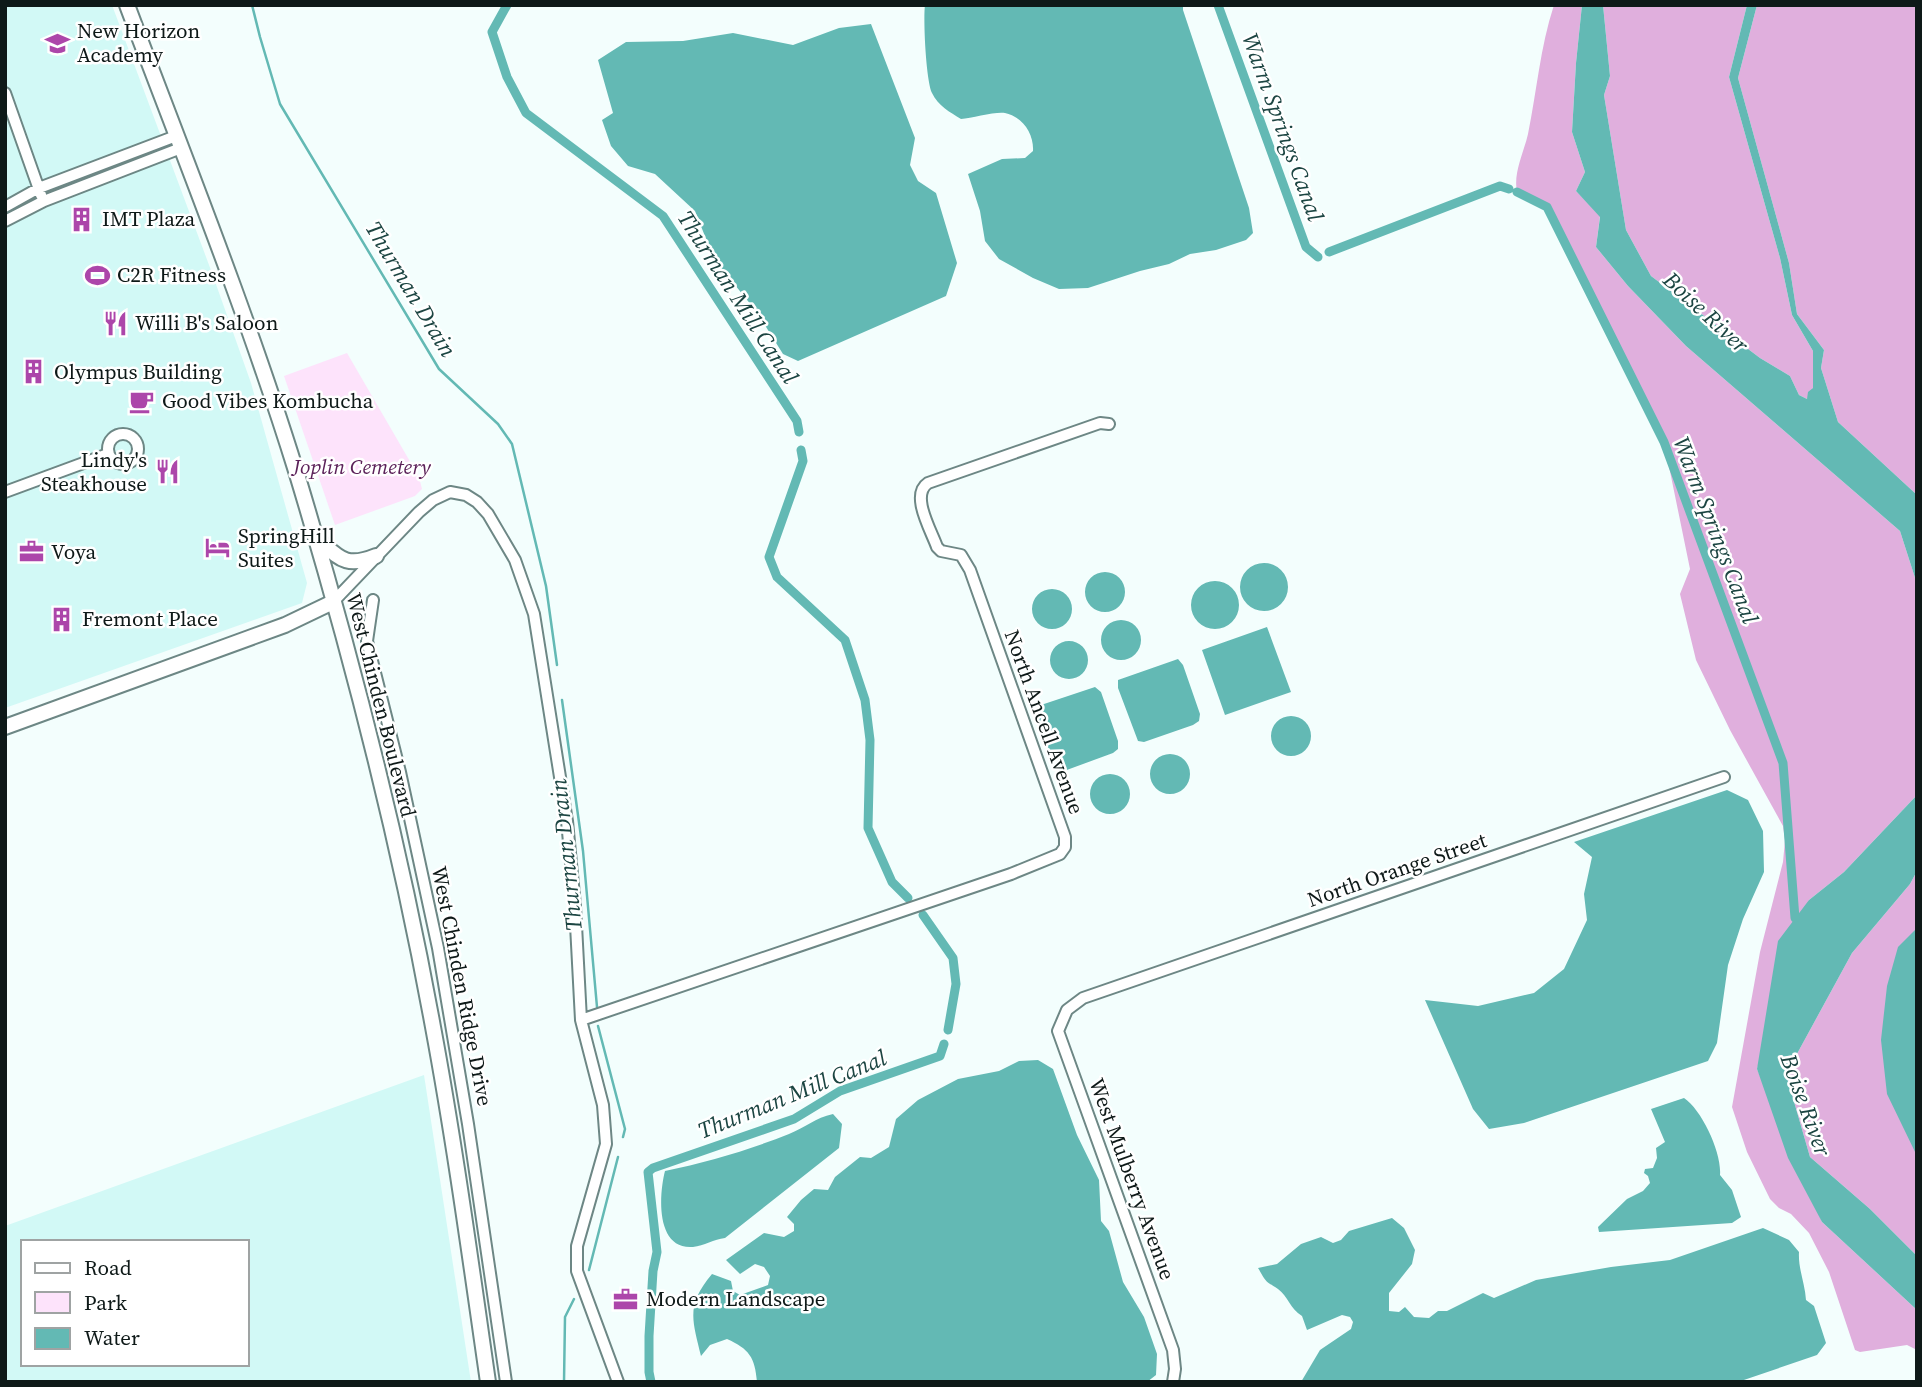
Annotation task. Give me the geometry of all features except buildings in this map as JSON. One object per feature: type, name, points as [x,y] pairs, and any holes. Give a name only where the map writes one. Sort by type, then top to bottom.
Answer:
[{"type":"main road","name":"West Chinden Boulevard","points":[[127,5],[277,414],[333,602],[379,779],[433,1028],[488,1382]]},
{"type":"main road","points":[[315,537],[342,559],[352,563],[376,556]]},
{"type":"main road","points":[[5,727],[285,625],[333,602]]},
{"type":"street","points":[[5,93],[44,201]]},
{"type":"street","points":[[5,207],[39,188],[178,142]]},
{"type":"street","points":[[5,221],[178,142]]},
{"type":"street","name":"North Ancell Avenue","points":[[581,1020],[998,879],[1060,854],[1065,847],[1065,837],[970,570],[961,555],[942,551],[937,547],[920,495],[923,486],[928,483],[1100,424],[1109,424]]},
{"type":"street","points":[[5,492],[108,454]]},
{"type":"street","points":[[333,602],[433,500],[450,492],[466,495],[477,502],[488,514],[515,560],[534,614],[539,640],[554,753],[567,821],[581,1020],[603,1105],[606,1144],[577,1247],[577,1271],[618,1382]]},
{"type":"street","name":"West Chinden Ridge Drive","points":[[373,600],[367,641],[400,772],[438,948],[468,1124],[506,1382]]},
{"type":"street","name":"North Orange Street","points":[[1083,998],[1724,777]]},
{"type":"street","name":"West Mulberry Avenue","points":[[1083,998],[1067,1010],[1058,1031],[1173,1350],[1173,1382]]},
{"type":"shaded area","points":[[5,5],[112,5],[251,383],[307,583],[302,603],[5,708]]},
{"type":"shaded area","points":[[1554,5],[1582,5],[1572,132],[1585,172],[1576,191],[1600,216],[1596,247],[1628,286],[1686,346],[1900,531],[1917,584],[1917,795],[1844,872],[1809,900],[1757,1069],[1822,1222],[1917,1310],[1917,1350],[1907,1345],[1860,1352],[1855,1350],[1829,1272],[1809,1233],[1791,1214],[1770,1199],[1747,1152],[1732,1107],[1760,952],[1783,862],[1783,826],[1730,730],[1696,660],[1680,594],[1690,569],[1664,442],[1547,207],[1517,192],[1518,170]]},
{"type":"shaded area","points":[[1603,5],[1747,5],[1729,77],[1780,258],[1792,315],[1813,351],[1813,388],[1807,399],[1799,395],[1790,376],[1760,358],[1651,276],[1626,230],[1604,95],[1610,76]]},
{"type":"shaded area","points":[[1757,5],[1917,5],[1917,495],[1838,422],[1821,368],[1824,350],[1797,314],[1789,263],[1738,78]]},
{"type":"shaded area","points":[[1917,871],[1917,1256],[1870,1209],[1810,1157],[1786,1074],[1852,953],[1910,884]]},
{"type":"shaded area","points":[[424,1075],[471,1382],[5,1382],[5,1226]]},
{"type":"green space","name":"Joplin Cemetery","points":[[347,353],[419,477],[422,489],[415,496],[335,525],[284,376]]},
{"type":"water","points":[[925,5],[1183,5],[1249,208],[1253,233],[1246,240],[1216,250],[1190,254],[1169,264],[1088,288],[1059,289],[999,259],[985,241],[980,211],[968,174],[1002,159],[1025,158],[1033,151],[1032,138],[1022,122],[1011,115],[996,113],[961,119],[938,102],[932,93],[928,76]]},
{"type":"water","points":[[1582,5],[1603,5],[1610,76],[1604,95],[1626,230],[1651,276],[1760,358],[1790,376],[1799,395],[1807,399],[1808,392],[1813,388],[1813,351],[1792,315],[1780,258],[1729,77],[1747,5],[1757,5],[1738,78],[1789,263],[1797,314],[1824,350],[1821,368],[1838,422],[1917,495],[1917,584],[1900,531],[1686,346],[1628,286],[1596,247],[1600,217],[1576,191],[1585,172],[1572,132]]},
{"type":"water","points":[[871,24],[915,138],[910,165],[918,181],[936,193],[957,263],[946,296],[798,361],[783,354],[756,311],[714,259],[695,211],[655,174],[628,166],[611,146],[602,120],[613,113],[598,60],[626,42],[683,41],[733,33],[793,45],[839,28]]},
{"type":"water","points":[[1264,563],[1281,570],[1288,587],[1281,604],[1264,611],[1247,604],[1240,587],[1247,570]]},
{"type":"water","points":[[1105,572],[1119,578],[1125,592],[1119,606],[1105,612],[1091,606],[1085,592],[1091,578]]},
{"type":"water","points":[[1215,581],[1232,588],[1239,605],[1232,622],[1215,629],[1198,622],[1191,605],[1198,588]]},
{"type":"water","points":[[1052,589],[1066,595],[1072,609],[1066,623],[1052,629],[1038,623],[1032,609],[1038,595]]},
{"type":"water","points":[[1121,620],[1135,626],[1141,640],[1135,654],[1121,660],[1107,654],[1101,640],[1107,626]]},
{"type":"water","points":[[1267,627],[1291,692],[1225,715],[1202,650]]},
{"type":"water","points":[[1069,641],[1083,646],[1088,660],[1083,674],[1069,679],[1055,674],[1050,660],[1055,646]]},
{"type":"water","points":[[1178,659],[1183,665],[1200,714],[1199,721],[1144,742],[1138,741],[1118,688],[1118,680]]},
{"type":"water","points":[[1095,687],[1101,692],[1118,741],[1118,749],[1064,771],[1056,769],[1037,717],[1037,710],[1041,705]]},
{"type":"water","points":[[1291,716],[1305,722],[1311,736],[1305,750],[1291,756],[1277,750],[1271,736],[1277,722]]},
{"type":"water","points":[[1170,754],[1184,760],[1190,774],[1184,788],[1170,794],[1156,788],[1150,774],[1156,760]]},
{"type":"water","points":[[1110,774],[1124,780],[1130,794],[1124,808],[1110,814],[1096,808],[1090,794],[1096,780]]},
{"type":"water","points":[[1727,790],[1748,800],[1763,831],[1764,872],[1743,919],[1728,965],[1717,1043],[1708,1061],[1524,1123],[1489,1129],[1473,1109],[1425,1000],[1478,1006],[1534,993],[1564,969],[1587,920],[1584,894],[1592,857],[1574,842]]},
{"type":"water","points":[[1917,795],[1917,871],[1910,884],[1852,953],[1786,1074],[1810,1157],[1870,1209],[1917,1256],[1917,1310],[1822,1222],[1788,1158],[1757,1069],[1778,941],[1809,900],[1844,872]]},
{"type":"water","points":[[1917,928],[1917,1156],[1887,1094],[1881,1040],[1887,986],[1898,947]]},
{"type":"water","points":[[1038,1060],[1053,1069],[1077,1135],[1099,1180],[1101,1221],[1109,1231],[1123,1282],[1144,1317],[1157,1354],[1156,1375],[1147,1382],[757,1382],[750,1355],[741,1346],[727,1339],[710,1345],[701,1356],[693,1313],[698,1295],[712,1274],[731,1281],[733,1291],[740,1295],[768,1285],[770,1276],[764,1267],[755,1264],[740,1274],[726,1260],[764,1233],[784,1237],[794,1231],[794,1224],[787,1217],[801,1200],[814,1189],[828,1190],[835,1177],[860,1157],[871,1158],[889,1147],[896,1119],[918,1100],[958,1079],[999,1071],[1019,1061]]},
{"type":"water","points":[[1684,1098],[1698,1112],[1710,1133],[1718,1155],[1720,1175],[1732,1190],[1741,1217],[1732,1223],[1599,1232],[1598,1227],[1627,1199],[1643,1191],[1650,1183],[1644,1173],[1645,1169],[1653,1168],[1657,1158],[1656,1148],[1665,1142],[1651,1109]]},
{"type":"water","points":[[833,1114],[842,1124],[839,1148],[725,1238],[693,1247],[681,1246],[672,1240],[662,1219],[665,1171],[759,1145]]},
{"type":"water","points":[[1392,1218],[1404,1228],[1415,1250],[1412,1264],[1389,1293],[1389,1311],[1399,1312],[1405,1307],[1414,1317],[1429,1318],[1438,1311],[1447,1311],[1483,1293],[1494,1298],[1536,1280],[1670,1260],[1763,1228],[1789,1240],[1799,1252],[1806,1300],[1814,1306],[1826,1343],[1817,1355],[1738,1382],[1301,1382],[1320,1350],[1351,1329],[1353,1322],[1350,1317],[1342,1315],[1307,1330],[1302,1316],[1281,1292],[1266,1281],[1258,1268],[1277,1264],[1301,1244],[1321,1237],[1333,1243],[1341,1240],[1349,1231]]},
{"type":"waterway","name":"Thurman Drain","points":[[252,5],[280,104],[439,369],[498,424],[512,444],[546,586],[557,665]]},
{"type":"waterway","name":"Thurman Mill Canal","points":[[507,5],[492,32],[507,77],[526,113],[663,216],[797,421],[799,432]]},
{"type":"waterway","name":"Warm Springs Canal","points":[[1218,5],[1306,247],[1318,257]]},
{"type":"waterway","name":"Warm Springs Canal","points":[[1329,252],[1500,186],[1509,189]]},
{"type":"waterway","name":"Warm Springs Canal","points":[[1517,192],[1547,207],[1664,442],[1783,763],[1795,918]]},
{"type":"waterway","name":"Thurman Mill Canal","points":[[801,450],[803,461],[769,557],[777,577],[845,640],[865,700],[870,740],[868,828],[892,882],[908,898]]},
{"type":"waterway","name":"Thurman Drain","points":[[562,700],[583,851],[597,1007]]},
{"type":"waterway","name":"Thurman Mill Canal","points":[[923,915],[953,958],[956,984],[948,1030]]},
{"type":"waterway","name":"Thurman Drain","points":[[598,1026],[625,1129],[623,1137]]},
{"type":"waterway","name":"Thurman Mill Canal","points":[[651,1382],[649,1336],[653,1271],[657,1252],[648,1172],[794,1119],[840,1091],[940,1056],[944,1044]]},
{"type":"waterway","name":"Thurman Drain","points":[[589,1270],[618,1157]]},
{"type":"waterway","name":"Thurman Drain","points":[[564,1382],[565,1317],[574,1299]]},
{"type":"place","name":"New Horizon Academy","points":[[57,43]]},
{"type":"place","name":"IMT Plaza","points":[[82,219]]},
{"type":"place","name":"C2R Fitness","points":[[97,275]]},
{"type":"place","name":"Willi B's Saloon","points":[[115,323]]},
{"type":"place","name":"Olympus Building","points":[[34,372]]},
{"type":"place","name":"Good Vibes Kombucha","points":[[142,401]]},
{"type":"place","name":"Lindy's Steakhouse","points":[[167,472]]},
{"type":"place","name":"SpringHill Suites","points":[[218,548]]},
{"type":"place","name":"Voya","points":[[31,552]]},
{"type":"place","name":"Fremont Place","points":[[62,619]]},
{"type":"place","name":"Modern Landscape","points":[[626,1299]]},
{"type":"water label","name":"Boise River","points":[[1706,312]]},
{"type":"water label","name":"Boise River","points":[[1806,1105]]}]
